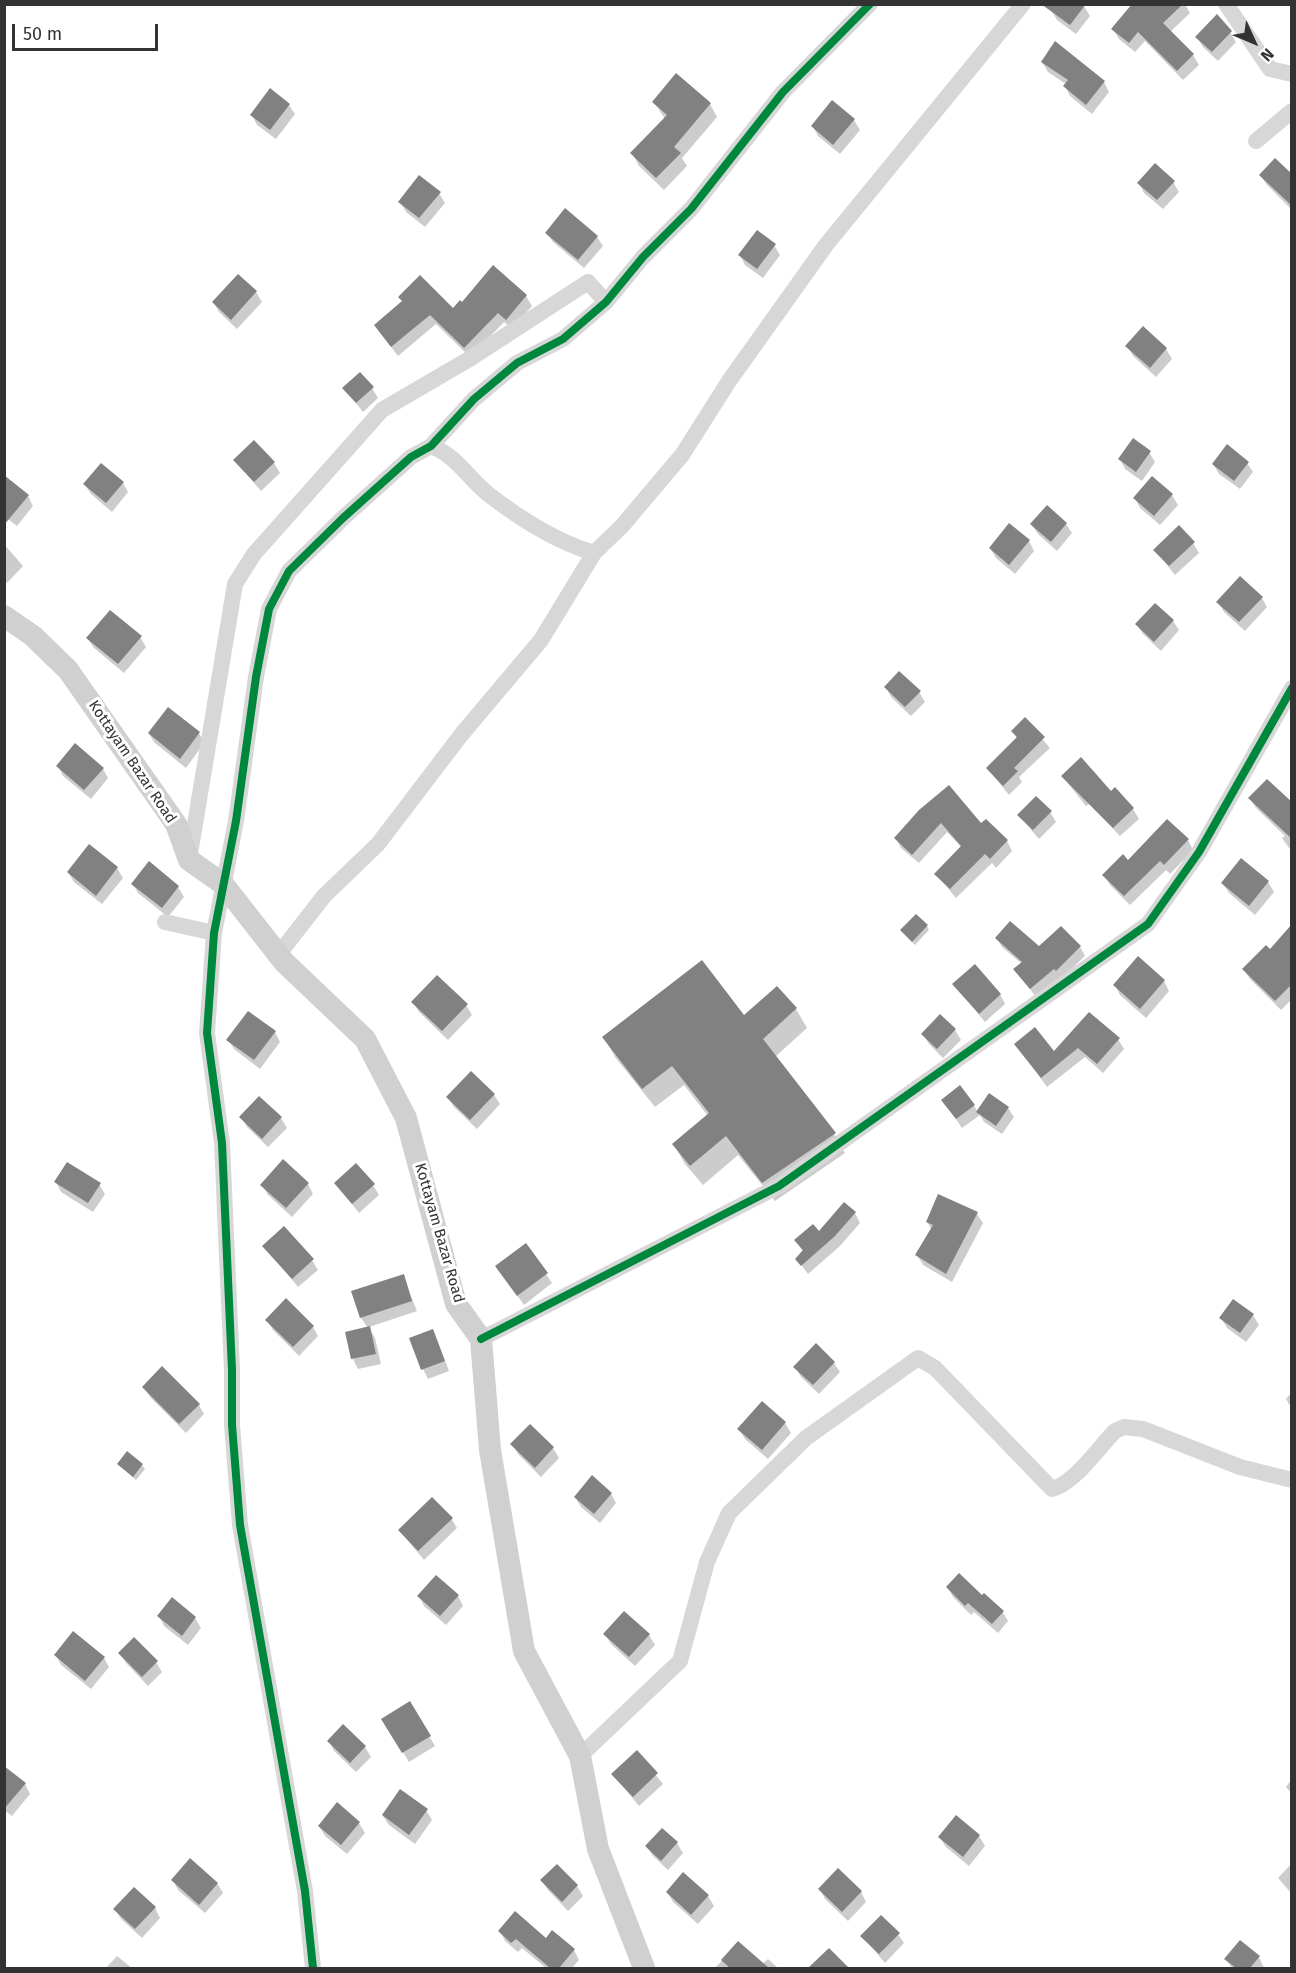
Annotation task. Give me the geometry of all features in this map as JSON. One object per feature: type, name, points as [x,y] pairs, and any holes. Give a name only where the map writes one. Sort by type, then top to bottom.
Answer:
[{"type":"main road","name":"Kottayam Bazar Road","points":[[4,616],[33,636],[68,670],[176,824],[189,860],[220,883],[278,955],[365,1039],[406,1118],[456,1304],[481,1338]]},
{"type":"main road","points":[[481,1338],[490,1450],[524,1651],[580,1756],[598,1849],[644,1968]]},
{"type":"street","points":[[313,1968],[305,1891],[240,1525],[232,1425],[232,1370],[222,1143],[207,1033],[220,883],[236,821],[256,677],[269,609],[289,572],[411,457],[431,446],[487,386],[517,363],[563,339],[606,302],[643,257],[691,209],[783,92],[870,4]]},
{"type":"street","points":[[278,955],[324,896],[378,844],[461,735],[541,640],[594,553],[622,526],[682,455],[729,381],[826,245],[1023,4]]},
{"type":"street","points":[[1226,4],[1270,69],[1292,74]]},
{"type":"street","points":[[1256,141],[1292,111]]},
{"type":"street","points":[[189,860],[235,584],[250,559],[382,410],[471,358],[588,282],[606,302]]},
{"type":"street","points":[[431,446],[455,459],[487,493],[570,546],[594,553]]},
{"type":"street","points":[[481,1338],[779,1186],[1148,924],[1198,852],[1292,688]]},
{"type":"street","points":[[165,922],[214,933]]},
{"type":"street","points":[[580,1756],[680,1660],[707,1562],[729,1512],[806,1438],[918,1358],[935,1368],[1052,1489],[1062,1486],[1072,1478],[1115,1431],[1124,1427],[1143,1429],[1240,1467],[1292,1480]]},
{"type":"building","points":[[1041,4],[1086,4],[1070,25]]},
{"type":"building","points":[[1132,4],[1183,4],[1163,23],[1194,54],[1177,71],[1138,32],[1129,43],[1111,29]]},
{"type":"building","points":[[1217,14],[1232,31],[1212,52],[1195,37]]},
{"type":"building","points":[[1055,41],[1105,81],[1086,105],[1063,86],[1068,80],[1041,62]]},
{"type":"building","points":[[676,73],[711,103],[674,147],[681,153],[656,178],[630,153],[667,115],[652,102]]},
{"type":"building","points":[[270,88],[290,104],[270,130],[250,115]]},
{"type":"building","points":[[832,100],[855,119],[833,145],[811,126]]},
{"type":"building","points":[[1275,158],[1292,174],[1292,206],[1259,175]]},
{"type":"building","points":[[1155,163],[1175,181],[1157,200],[1137,183]]},
{"type":"building","points":[[419,175],[441,192],[419,218],[398,202]]},
{"type":"building","points":[[565,208],[598,236],[578,260],[545,233]]},
{"type":"building","points":[[757,230],[776,244],[757,269],[738,255]]},
{"type":"building","points":[[493,265],[527,295],[506,320],[498,313],[464,348],[430,315],[391,347],[374,325],[402,301],[398,297],[420,275],[453,308],[460,300],[462,302]]},
{"type":"building","points":[[238,274],[257,291],[231,320],[212,302]]},
{"type":"building","points":[[1143,326],[1167,348],[1150,368],[1125,346]]},
{"type":"building","points":[[360,372],[374,387],[356,403],[342,388]]},
{"type":"building","points":[[1133,438],[1151,451],[1136,472],[1118,459]]},
{"type":"building","points":[[254,440],[275,462],[254,482],[233,460]]},
{"type":"building","points":[[1227,444],[1249,462],[1234,481],[1212,464]]},
{"type":"building","points":[[101,463],[124,482],[106,503],[83,484]]},
{"type":"building","points":[[4,475],[29,495],[4,525]]},
{"type":"building","points":[[1152,476],[1173,494],[1154,516],[1133,498]]},
{"type":"building","points":[[1047,505],[1067,523],[1051,542],[1030,524]]},
{"type":"building","points":[[1009,523],[1030,540],[1009,565],[989,548]]},
{"type":"building","points":[[1179,525],[1195,542],[1169,566],[1153,550]]},
{"type":"building","points":[[1240,576],[1263,597],[1239,622],[1216,602]]},
{"type":"building","points":[[1155,603],[1174,620],[1154,642],[1135,624]]},
{"type":"building","points":[[110,610],[142,636],[118,664],[86,638]]},
{"type":"building","points":[[899,671],[921,691],[905,707],[884,687]]},
{"type":"building","points":[[168,707],[200,732],[180,759],[148,733]]},
{"type":"building","points":[[1025,717],[1045,737],[1014,768],[1018,771],[1003,786],[986,768],[1017,737],[1011,731]]},
{"type":"building","points":[[75,743],[104,768],[84,790],[56,766]]},
{"type":"building","points":[[1081,757],[1111,791],[1115,787],[1134,808],[1113,828],[1061,776]]},
{"type":"building","points":[[1267,779],[1292,802],[1292,839],[1248,798]]},
{"type":"building","points":[[949,785],[981,823],[986,819],[1008,840],[990,859],[985,854],[950,889],[934,874],[961,846],[941,823],[912,855],[894,838],[919,810]]},
{"type":"building","points":[[1036,796],[1052,811],[1033,830],[1017,815]]},
{"type":"building","points":[[1167,819],[1189,839],[1164,865],[1160,861],[1124,896],[1102,875],[1123,854],[1128,860]]},
{"type":"building","points":[[89,844],[118,867],[96,896],[67,872]]},
{"type":"building","points":[[1241,858],[1269,881],[1249,906],[1221,883]]},
{"type":"building","points":[[149,861],[179,886],[162,908],[131,884]]},
{"type":"building","points":[[916,914],[928,925],[912,942],[900,930]]},
{"type":"building","points":[[1010,921],[1039,946],[1061,926],[1081,946],[1056,971],[1054,969],[1030,989],[1013,969],[1022,962],[995,938]]},
{"type":"building","points":[[1292,924],[1292,984],[1275,1001],[1242,969],[1266,945],[1270,949]]},
{"type":"building","points":[[1138,956],[1165,980],[1140,1009],[1113,985]]},
{"type":"building","points":[[702,960],[744,1015],[777,986],[797,1008],[763,1039],[836,1133],[762,1183],[726,1136],[690,1166],[672,1144],[709,1113],[672,1066],[642,1089],[602,1037]]},
{"type":"building","points":[[975,964],[1001,994],[979,1014],[952,984]]},
{"type":"building","points":[[437,975],[468,1004],[442,1031],[411,1002]]},
{"type":"building","points":[[248,1011],[276,1031],[254,1060],[226,1040]]},
{"type":"building","points":[[1089,1012],[1120,1038],[1097,1064],[1078,1048],[1041,1078],[1014,1044],[1035,1027],[1054,1051]]},
{"type":"building","points":[[940,1014],[956,1029],[937,1049],[921,1034]]},
{"type":"building","points":[[471,1071],[495,1094],[470,1120],[446,1097]]},
{"type":"building","points":[[960,1085],[975,1105],[956,1119],[941,1100]]},
{"type":"building","points":[[989,1093],[1009,1107],[996,1126],[976,1112]]},
{"type":"building","points":[[259,1096],[282,1117],[262,1139],[239,1117]]},
{"type":"building","points":[[283,1159],[309,1183],[286,1208],[260,1185]]},
{"type":"building","points":[[67,1162],[101,1183],[88,1203],[54,1182]]},
{"type":"building","points":[[356,1163],[375,1184],[352,1204],[334,1183]]},
{"type":"building","points":[[938,1194],[978,1212],[946,1274],[915,1255],[933,1225],[926,1222]]},
{"type":"building","points":[[844,1202],[856,1212],[835,1236],[801,1266],[795,1259],[803,1250],[794,1240],[813,1224],[819,1231]]},
{"type":"building","points":[[284,1226],[314,1259],[292,1279],[262,1246]]},
{"type":"building","points":[[526,1243],[548,1273],[517,1296],[495,1266]]},
{"type":"building","points":[[404,1274],[412,1301],[360,1318],[351,1291]]},
{"type":"building","points":[[286,1298],[314,1326],[293,1347],[265,1320]]},
{"type":"building","points":[[1233,1299],[1254,1314],[1240,1333],[1219,1318]]},
{"type":"building","points":[[370,1326],[376,1354],[351,1359],[345,1332]]},
{"type":"building","points":[[433,1329],[445,1361],[421,1370],[409,1338]]},
{"type":"building","points":[[816,1343],[835,1362],[813,1385],[793,1367]]},
{"type":"building","points":[[162,1366],[200,1404],[179,1424],[142,1387]]},
{"type":"building","points":[[762,1401],[786,1422],[762,1450],[737,1429]]},
{"type":"building","points":[[530,1424],[554,1447],[535,1468],[510,1444]]},
{"type":"building","points":[[127,1451],[143,1464],[133,1477],[117,1464]]},
{"type":"building","points":[[592,1475],[612,1493],[594,1514],[574,1497]]},
{"type":"building","points":[[432,1497],[453,1518],[418,1551],[398,1530]]},
{"type":"building","points":[[959,1573],[982,1595],[984,1593],[1004,1611],[992,1624],[968,1603],[965,1606],[946,1587]]},
{"type":"building","points":[[436,1575],[459,1595],[440,1616],[417,1596]]},
{"type":"building","points":[[172,1597],[196,1617],[182,1636],[157,1616]]},
{"type":"building","points":[[624,1611],[650,1634],[629,1657],[603,1634]]},
{"type":"building","points":[[73,1631],[105,1657],[85,1681],[54,1655]]},
{"type":"building","points":[[134,1637],[158,1661],[142,1677],[118,1653]]},
{"type":"building","points":[[410,1701],[431,1736],[402,1753],[381,1719]]},
{"type":"building","points":[[343,1724],[366,1746],[350,1763],[327,1741]]},
{"type":"building","points":[[637,1750],[658,1773],[633,1797],[611,1774]]},
{"type":"building","points":[[4,1766],[26,1783],[4,1809]]},
{"type":"building","points":[[400,1789],[428,1809],[409,1835],[382,1815]]},
{"type":"building","points":[[337,1802],[360,1822],[341,1845],[318,1826]]},
{"type":"building","points":[[956,1815],[980,1835],[963,1857],[938,1837]]},
{"type":"building","points":[[662,1828],[678,1842],[661,1861],[645,1846]]},
{"type":"building","points":[[190,1858],[218,1883],[199,1905],[171,1880]]},
{"type":"building","points":[[557,1864],[578,1885],[562,1902],[540,1880]]},
{"type":"building","points":[[838,1868],[862,1891],[842,1912],[818,1889]]},
{"type":"building","points":[[683,1872],[709,1895],[691,1915],[666,1892]]},
{"type":"building","points":[[134,1887],[156,1907],[135,1929],[113,1909]]},
{"type":"building","points":[[515,1911],[546,1938],[552,1930],[575,1949],[559,1968],[550,1968],[516,1939],[511,1943],[498,1931]]},
{"type":"building","points":[[881,1915],[900,1933],[879,1954],[860,1936]]},
{"type":"building","points":[[1240,1940],[1260,1956],[1250,1968],[1236,1968],[1224,1959]]},
{"type":"building","points":[[738,1941],[769,1968],[730,1968],[721,1960]]},
{"type":"building","points":[[829,1948],[849,1968],[808,1968]]},
{"type":"cycle path","points":[[313,1968],[305,1891],[240,1525],[232,1425],[232,1370],[222,1143],[207,1033],[214,933],[236,821],[256,677],[269,609],[289,571],[343,518],[411,457],[431,446],[474,399],[517,363],[563,339],[606,302],[643,257],[691,209],[783,92],[870,4]]},
{"type":"cycle path","points":[[481,1339],[779,1186],[1148,924],[1199,852],[1292,688]]}]
